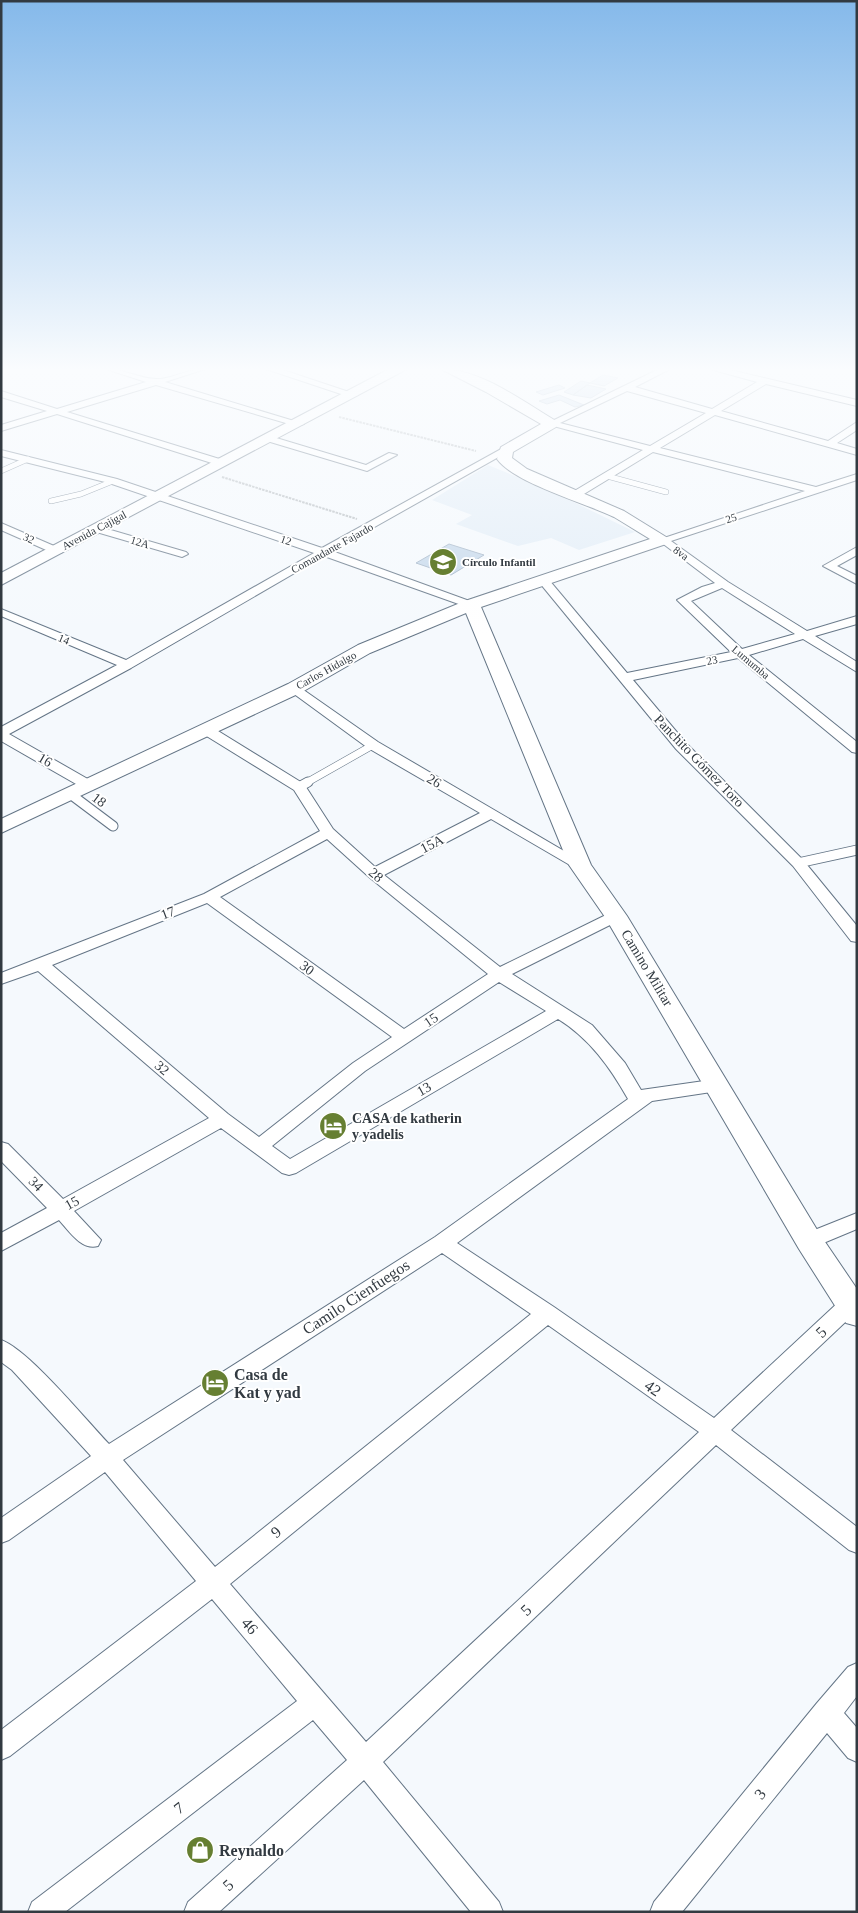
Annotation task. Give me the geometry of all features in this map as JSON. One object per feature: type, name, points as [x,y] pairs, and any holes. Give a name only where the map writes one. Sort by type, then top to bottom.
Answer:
[{"type":"main road","name":"Avenida Cajigal","points":[[1,580],[231,458]]},
{"type":"main road","name":"8va","points":[[504,458],[522,472],[619,514],[663,540]]},
{"type":"main road","name":"Carlos Hidalgo","points":[[1,827],[69,793],[295,688],[364,649],[471,605],[545,582],[663,540]]},
{"type":"main road","name":"Camino Militar","points":[[471,605],[580,865],[616,916],[809,1242],[854,1309]]},
{"type":"street","points":[[25,458],[113,481],[158,496]]},
{"type":"street","points":[[207,458],[222,463]]},
{"type":"street","points":[[334,458],[367,468],[386,458]]},
{"type":"street","name":"Comandante Fajardo","points":[[1,734],[127,666],[323,552],[375,525],[492,458]]},
{"type":"street","points":[[575,494],[637,458]]},
{"type":"street","points":[[693,458],[815,490]]},
{"type":"street","name":"25","points":[[663,540],[857,477]]},
{"type":"street","name":"12","points":[[158,496],[471,605]]},
{"type":"street","name":"32","points":[[1,526],[56,550]]},
{"type":"street","name":"12A","points":[[97,529],[182,554]]},
{"type":"street","name":"8va","points":[[663,540],[724,584],[857,668]]},
{"type":"street","points":[[857,550],[829,566],[857,581]]},
{"type":"street","name":"Panchito Gómez Toro","points":[[545,582],[681,746],[798,863],[857,937]]},
{"type":"street","name":"Lumumba","points":[[724,584],[706,589],[683,600],[740,654],[857,749]]},
{"type":"street","name":"14","points":[[1,612],[127,666]]},
{"type":"street","name":"23","points":[[623,678],[740,654],[857,620]]},
{"type":"street","name":"26","points":[[295,688],[373,745],[580,865]]},
{"type":"street","name":"28","points":[[205,730],[299,787],[328,832],[374,874],[499,974],[586,1029],[619,1067],[638,1101]]},
{"type":"street","name":"16","points":[[1,734],[88,785]]},
{"type":"street","name":"15A","points":[[374,874],[490,814]]},
{"type":"street","name":"17","points":[[1,979],[209,897],[328,832]]},
{"type":"street","name":"30","points":[[209,897],[405,1038]]},
{"type":"street","name":"15","points":[[260,1146],[359,1067],[499,974],[616,916]]},
{"type":"street","name":"32","points":[[39,963],[222,1119],[289,1168]]},
{"type":"street","name":"13","points":[[289,1168],[559,1011]]},
{"type":"street","name":"Camilo Cienfuegos","points":[[1,1532],[107,1458],[442,1242],[647,1094],[718,1086]]},
{"type":"street","name":"15","points":[[1,1243],[222,1119]]},
{"type":"street","name":"34","points":[[1,1149],[92,1240]]},
{"type":"street","points":[[809,1242],[857,1221]]},
{"type":"street","name":"42","points":[[442,1242],[716,1432],[857,1542]]},
{"type":"street","name":"5","points":[[198,1912],[365,1761],[716,1432],[854,1309]]},
{"type":"street","name":"9","points":[[1,1748],[214,1583],[547,1313]]},
{"type":"street","name":"46","points":[[1,1349],[20,1364],[107,1458],[316,1702],[489,1912]]},
{"type":"street","name":"3","points":[[664,1912],[857,1676]]},
{"type":"street","name":"7","points":[[42,1912],[316,1702]]},
{"type":"street","points":[[826,1712],[857,1749]]},
{"type":"lane","points":[[1,471],[28,459]]},
{"type":"lane","points":[[607,476],[666,492]]},
{"type":"lane","points":[[51,501],[81,494],[113,481]]},
{"type":"lane","points":[[299,787],[373,745]]},
{"type":"lane","name":"18","points":[[69,793],[113,826]]},
{"type":"lane","points":[[798,863],[857,850]]},
{"type":"path","points":[[205,472],[375,525]]},
{"type":"shaded area","points":[[488,465],[551,491],[635,532],[579,550],[551,538],[518,546],[456,524],[472,515],[432,500]]},
{"type":"building","points":[[449,544],[484,555],[451,575],[416,563]]},
{"type":"place","name":"Círculo Infantil","points":[[443,562]]},
{"type":"place","name":"CASA de katherin y yadelis","points":[[333,1126]]},
{"type":"place","name":"Casa de Kat y yad","points":[[215,1383]]},
{"type":"place","name":"Reynaldo","points":[[200,1850]]}]
